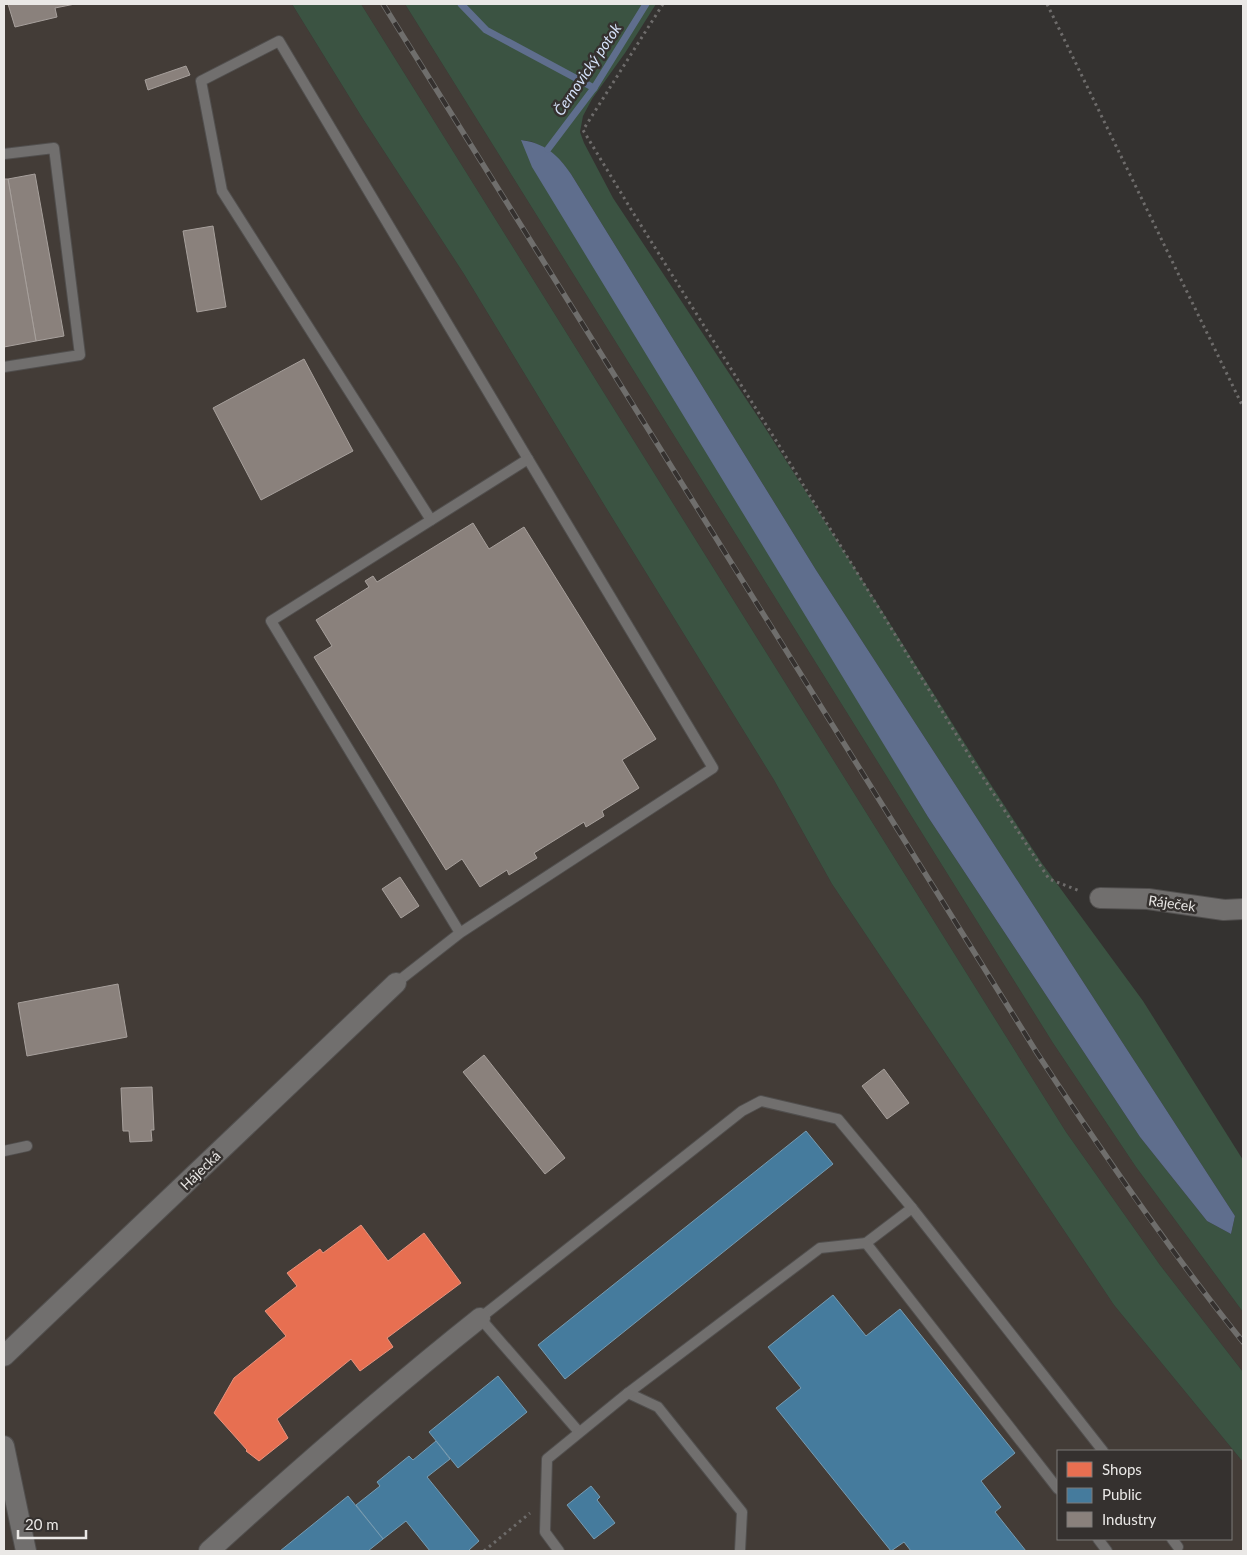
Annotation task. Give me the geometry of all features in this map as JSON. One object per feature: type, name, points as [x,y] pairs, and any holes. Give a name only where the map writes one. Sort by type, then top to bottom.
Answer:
[{"type":"street","name":"Ráječek","points":[[1100,898],[1148,899],[1224,910],[1243,908]]},
{"type":"street","name":"Hájecká","points":[[4,1356],[396,983]]},
{"type":"street","points":[[209,1551],[305,1463],[422,1364],[480,1318]]},
{"type":"street","points":[[4,1446],[26,1551]]},
{"type":"lane","points":[[396,983],[460,933],[713,768],[279,41],[201,81],[222,191],[430,520]]},
{"type":"lane","points":[[4,154],[54,148],[80,355],[5,369]]},
{"type":"lane","points":[[460,933],[271,622],[528,458]]},
{"type":"lane","points":[[579,1432],[480,1318],[742,1111],[761,1101],[838,1119],[912,1208],[1102,1450]]},
{"type":"lane","points":[[4,1151],[27,1146]]},
{"type":"lane","points":[[559,1551],[545,1532],[548,1459],[628,1393],[820,1248],[866,1243],[912,1208]]},
{"type":"lane","points":[[866,1243],[1057,1488]]},
{"type":"lane","points":[[628,1393],[658,1407],[742,1512],[740,1551]]},
{"type":"lane","points":[[1099,1540],[1107,1551]]},
{"type":"path","points":[[663,4],[584,130],[632,211],[780,447],[975,765],[1050,879],[1100,898]]},
{"type":"path","points":[[1047,4],[1243,407]]},
{"type":"path","points":[[484,1551],[546,1500]]},
{"type":"shaded area","points":[[4,4],[292,4],[363,119],[464,274],[774,780],[832,884],[1114,1305],[1243,1462],[1243,1551],[4,1551]]},
{"type":"shaded area","points":[[361,4],[405,4],[1053,1043],[1136,1167],[1243,1312],[1243,1372],[1160,1265],[1066,1132]]},
{"type":"green space","points":[[292,4],[361,4],[1066,1132],[1160,1265],[1243,1372],[1243,1462],[1114,1305],[832,884],[774,780],[464,274],[363,119]]},
{"type":"green space","points":[[405,4],[656,4],[625,53],[592,99],[583,116],[580,132],[584,143],[613,198],[762,423],[1041,862],[1143,1001],[1243,1160],[1243,1312],[1136,1167],[1053,1043]],"holes":[[[522,140],[533,142],[561,161],[571,174],[816,570],[1235,1216],[1231,1234],[1207,1221],[1140,1137],[928,817]]]},
{"type":"water","points":[[521,140],[537,144],[550,151],[571,174],[816,570],[1235,1216],[1231,1234],[1207,1221],[1140,1137],[928,817],[532,167]]},
{"type":"building: Shops","points":[[361,1225],[388,1261],[424,1233],[461,1283],[387,1338],[393,1347],[360,1371],[351,1359],[277,1419],[288,1438],[259,1461],[246,1451],[214,1413],[234,1378],[286,1336],[265,1311],[297,1286],[287,1273],[320,1249],[323,1253]]},
{"type":"building: Public","points":[[806,1131],[833,1164],[565,1379],[538,1345]]},
{"type":"building: Public","points":[[833,1295],[866,1336],[900,1309],[1015,1453],[981,1481],[1001,1507],[995,1512],[1026,1551],[911,1551],[904,1542],[891,1551],[776,1408],[801,1388],[768,1347]]},
{"type":"building: Public","points":[[498,1376],[527,1412],[458,1468],[429,1432]]},
{"type":"building: Public","points":[[436,1441],[450,1459],[427,1477],[479,1541],[470,1551],[430,1551],[406,1521],[383,1539],[356,1505],[380,1486],[377,1482],[409,1456],[413,1460]]},
{"type":"building: Public","points":[[591,1486],[600,1497],[597,1500],[615,1523],[594,1539],[567,1505]]},
{"type":"building: Public","points":[[348,1496],[383,1539],[368,1551],[280,1551]]},
{"type":"building: Industry","points":[[8,4],[75,4],[55,8],[57,17],[15,27]]},
{"type":"building: Industry","points":[[186,66],[190,75],[148,90],[145,80]]},
{"type":"building: Industry","points":[[35,174],[64,336],[36,341],[8,179]]},
{"type":"building: Industry","points":[[4,179],[8,179],[36,341],[4,347]]},
{"type":"building: Industry","points":[[213,226],[226,307],[197,312],[183,231]]},
{"type":"building: Industry","points":[[304,359],[353,451],[261,500],[213,408]]},
{"type":"building: Industry","points":[[473,523],[489,549],[524,527],[656,739],[622,760],[639,788],[602,811],[604,816],[586,827],[584,822],[534,853],[537,858],[509,875],[507,870],[480,887],[462,859],[446,870],[314,657],[332,646],[316,620],[369,587],[365,581],[373,576],[377,582]]},
{"type":"building: Industry","points":[[400,877],[419,906],[401,918],[382,889]]},
{"type":"building: Industry","points":[[118,984],[127,1037],[27,1056],[18,1003]]},
{"type":"building: Industry","points":[[484,1055],[565,1158],[545,1174],[463,1072]]},
{"type":"building: Industry","points":[[884,1069],[909,1103],[887,1119],[862,1086]]},
{"type":"building: Industry","points":[[152,1087],[154,1130],[151,1130],[152,1141],[130,1142],[129,1131],[123,1131],[121,1088]]},
{"type":"waterway","points":[[461,4],[486,30],[594,88]]},
{"type":"waterway","name":"Černovický potok","points":[[548,149],[594,88],[646,4]]},
{"type":"railway","points":[[383,4],[1037,1053],[1137,1200],[1243,1342]]}]
